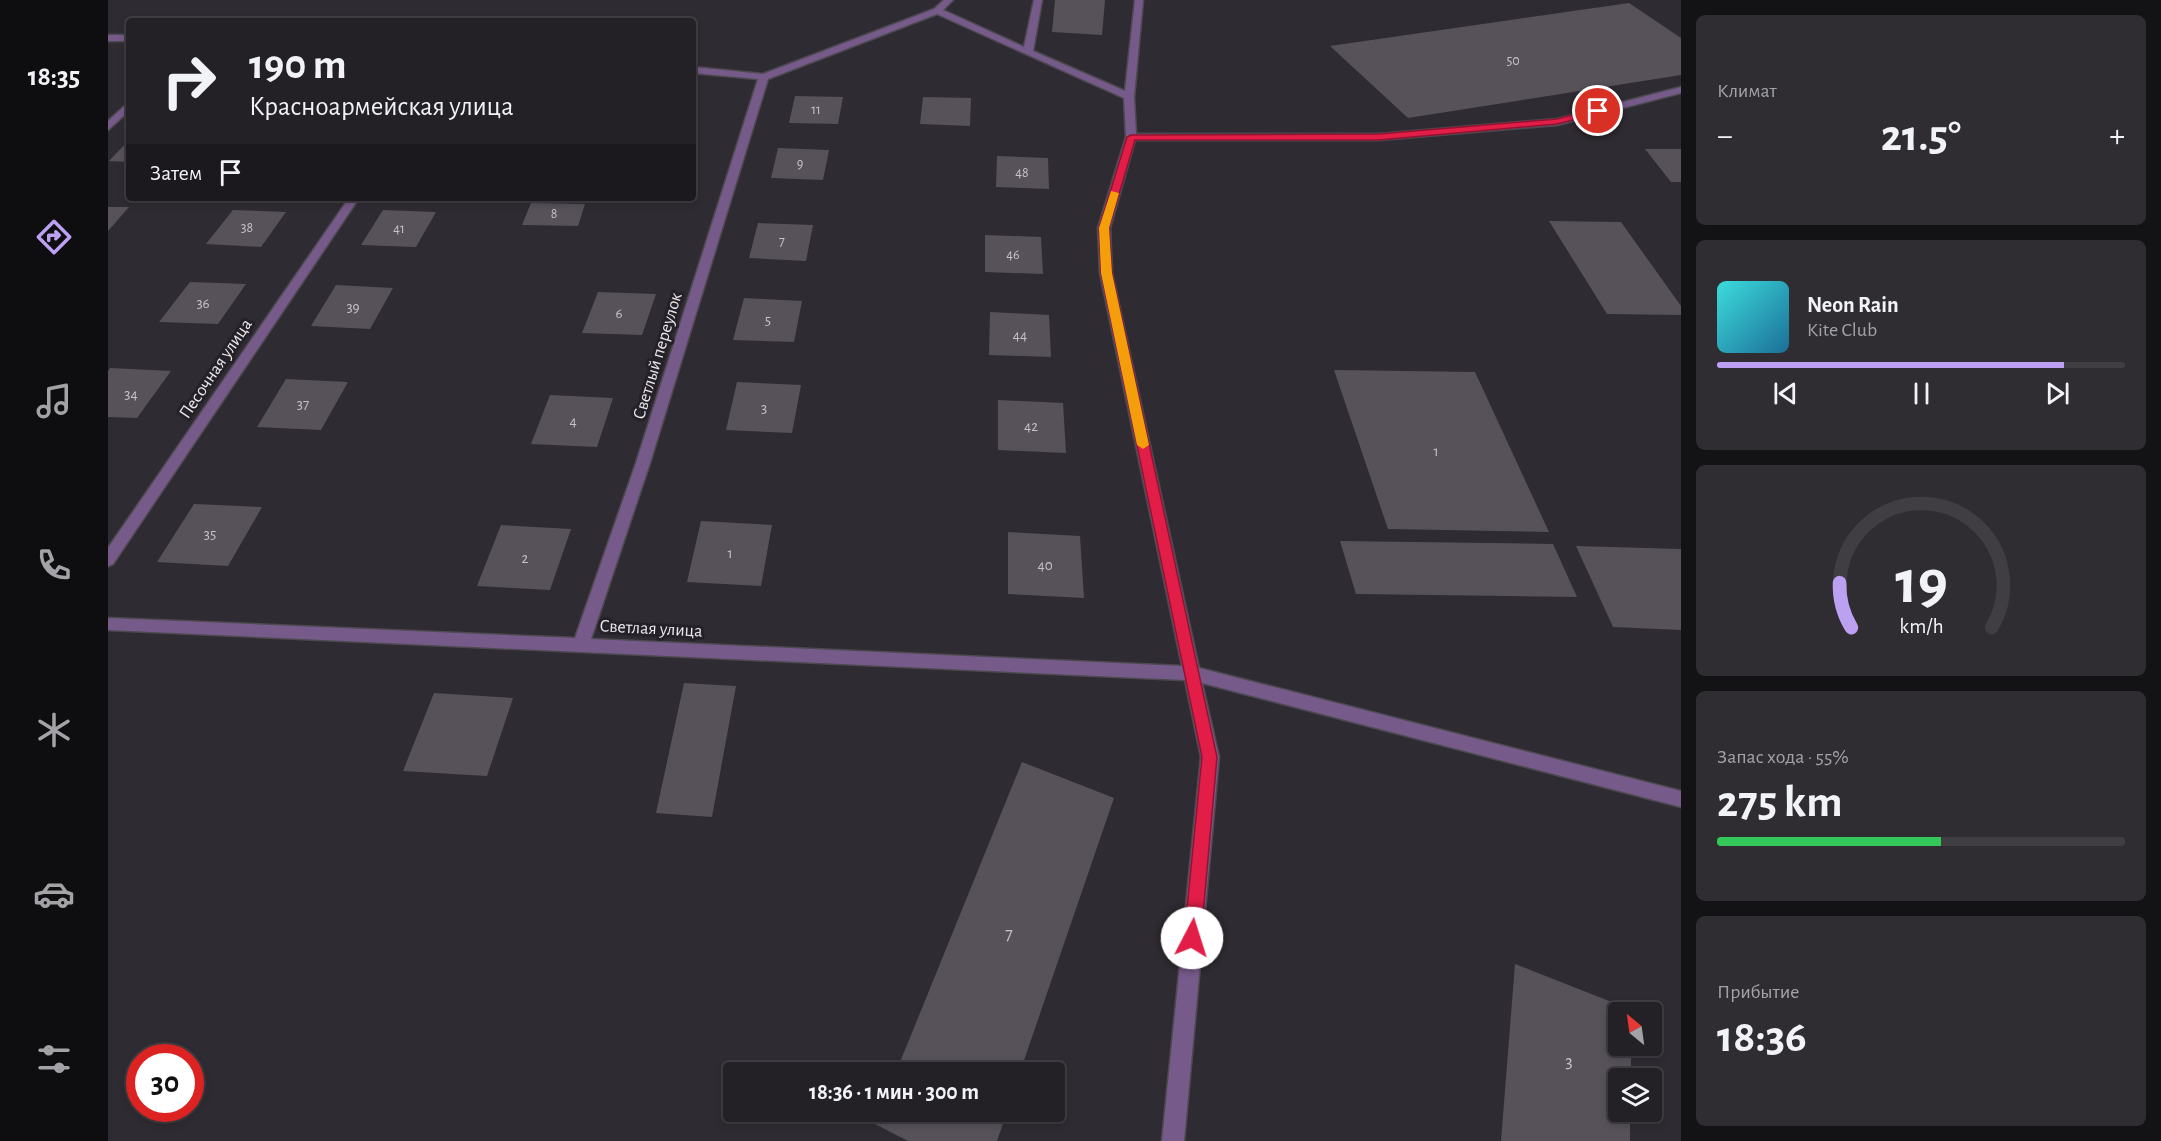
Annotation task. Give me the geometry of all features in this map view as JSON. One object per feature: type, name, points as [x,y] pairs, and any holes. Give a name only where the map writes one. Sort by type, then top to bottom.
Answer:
[{"type":"street","points":[[696,70],[764,77],[937,11],[949,0]]},
{"type":"street","points":[[1028,52],[1038,0]]},
{"type":"street","points":[[1139,0],[1129,97],[1131,137],[1104,228],[1106,273],[1209,757],[1173,1141]]},
{"type":"street","points":[[937,11],[1129,97]]},
{"type":"street","points":[[108,38],[126,38]]},
{"type":"street","name":"Светлый переулок","points":[[581,645],[643,463],[764,77]]},
{"type":"street","points":[[1131,137],[1379,137],[1557,122],[1681,90]]},
{"type":"street","points":[[108,127],[126,108]]},
{"type":"street","name":"Песочная улица","points":[[108,560],[352,201]]},
{"type":"street","name":"Светлая улица","points":[[108,624],[1192,673],[1681,800]]},
{"type":"building","points":[[1055,0],[1105,0],[1102,35],[1052,32]]},
{"type":"building","points":[[1629,3],[1681,38],[1681,75],[1408,118],[1330,46]]},
{"type":"building","points":[[795,96],[843,97],[838,124],[789,123]]},
{"type":"building","points":[[923,97],[971,98],[970,126],[920,124]]},
{"type":"building","points":[[126,143],[126,162],[109,161]]},
{"type":"building","points":[[778,148],[829,150],[823,180],[771,178]]},
{"type":"building","points":[[1645,149],[1681,149],[1681,182],[1671,182]]},
{"type":"building","points":[[997,156],[1048,158],[1049,189],[996,187]]},
{"type":"building","points":[[531,203],[585,204],[578,226],[522,225]]},
{"type":"building","points":[[108,207],[129,207],[108,231]]},
{"type":"building","points":[[233,210],[286,212],[261,247],[206,244]]},
{"type":"building","points":[[383,210],[436,212],[416,247],[361,245]]},
{"type":"building","points":[[1549,221],[1621,222],[1681,306],[1681,315],[1607,314]]},
{"type":"building","points":[[758,223],[813,225],[806,261],[749,258]]},
{"type":"building","points":[[985,235],[1041,237],[1043,274],[985,272]]},
{"type":"building","points":[[190,282],[246,284],[218,324],[159,322]]},
{"type":"building","points":[[336,285],[393,288],[370,329],[311,326]]},
{"type":"building","points":[[598,292],[656,294],[642,335],[582,333]]},
{"type":"building","points":[[744,298],[802,301],[794,342],[733,340]]},
{"type":"building","points":[[990,312],[1049,315],[1051,357],[989,355]]},
{"type":"building","points":[[110,368],[171,371],[137,418],[108,417],[108,371]]},
{"type":"building","points":[[1334,370],[1475,372],[1549,532],[1388,529]]},
{"type":"building","points":[[286,379],[348,382],[321,430],[257,427]]},
{"type":"building","points":[[737,382],[801,385],[792,433],[726,430]]},
{"type":"building","points":[[550,395],[613,398],[597,447],[531,444]]},
{"type":"building","points":[[998,400],[1063,403],[1066,453],[998,450]]},
{"type":"building","points":[[194,504],[262,507],[228,566],[157,562]]},
{"type":"building","points":[[701,521],[772,525],[761,586],[687,582]]},
{"type":"building","points":[[501,525],[571,529],[550,590],[477,586]]},
{"type":"building","points":[[1008,532],[1080,536],[1084,598],[1008,594]]},
{"type":"building","points":[[1340,541],[1553,544],[1577,597],[1356,594]]},
{"type":"building","points":[[1576,546],[1681,549],[1681,630],[1613,627]]},
{"type":"building","points":[[684,683],[736,686],[712,817],[656,813]]},
{"type":"building","points":[[434,693],[513,698],[487,776],[403,771]]},
{"type":"building","points":[[1022,762],[1114,798],[1023,1062],[900,1062]]},
{"type":"building","points":[[1515,964],[1612,1002],[1608,1002],[1608,1056],[1631,1056],[1631,1068],[1608,1068],[1608,1122],[1630,1122],[1630,1141],[1501,1141]]},
{"type":"building","points":[[876,1122],[1004,1122],[997,1141],[908,1141],[875,1124]]},
{"type":"slow traffic","points":[[1114,193],[1104,228],[1106,273],[1143,445]]},
{"type":"route","points":[[1192,938],[1209,757],[1106,273],[1104,228],[1131,137],[1379,137],[1557,122],[1598,111]]}]
